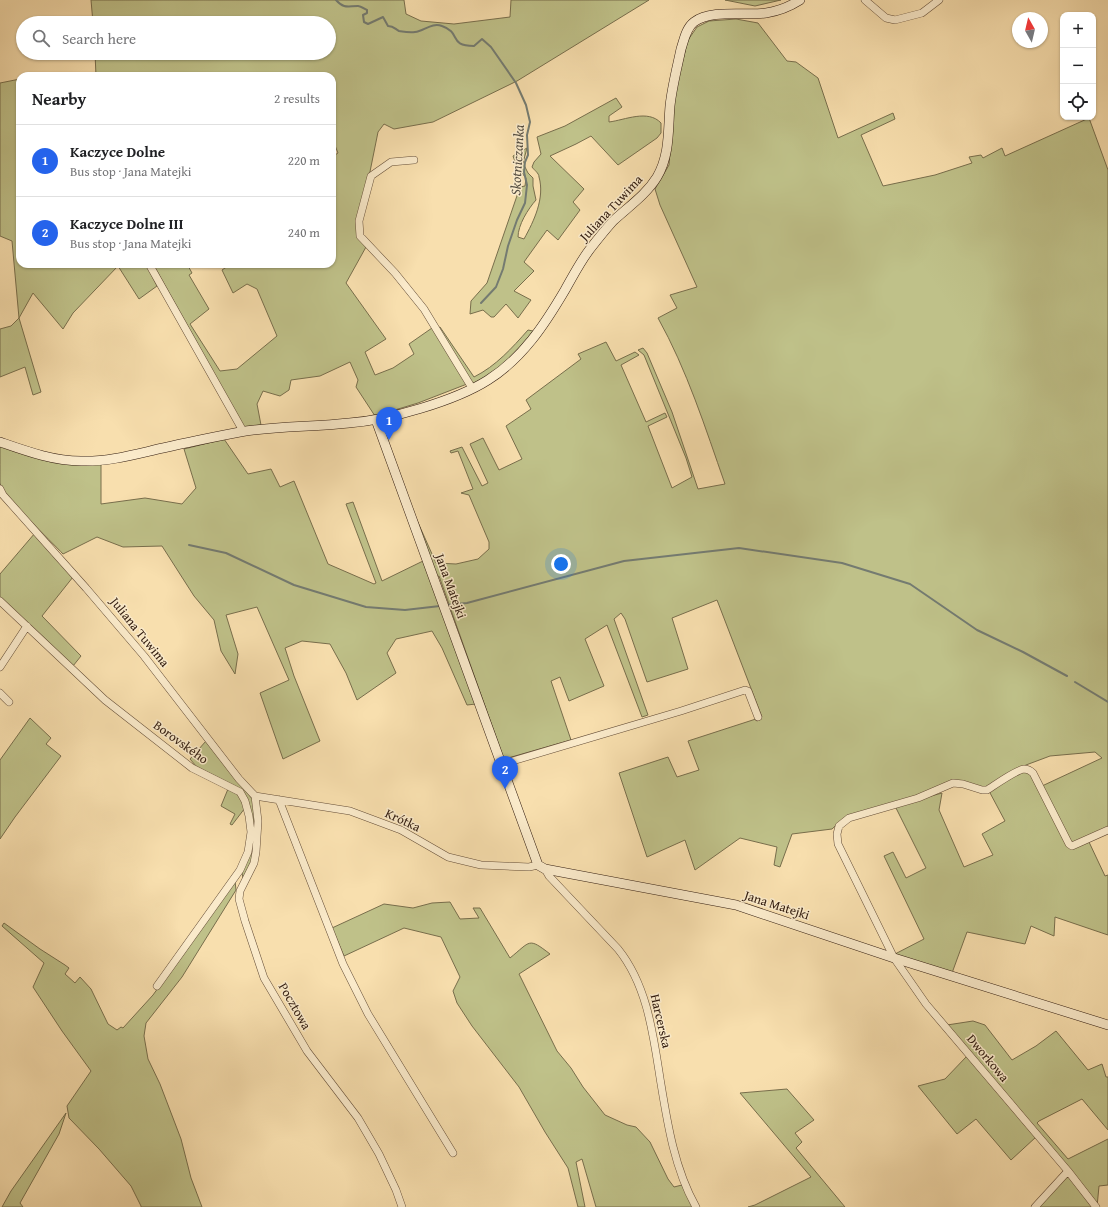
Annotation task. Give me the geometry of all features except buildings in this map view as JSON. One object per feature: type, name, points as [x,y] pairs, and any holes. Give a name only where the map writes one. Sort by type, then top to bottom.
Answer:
[{"type":"street","name":"Juliana Tuwima","points":[[0,442],[50,457],[81,461],[126,456],[243,431],[376,420],[442,401],[486,381],[502,370],[530,344],[548,319],[579,265],[590,249],[611,224],[646,191],[657,176],[664,163],[668,148],[672,88],[684,38],[689,27],[696,20],[708,16],[765,13],[790,6],[800,0]]},
{"type":"street","points":[[865,0],[886,18],[895,20],[922,13],[939,0]]},
{"type":"street","points":[[414,160],[391,162],[371,176],[359,221],[360,236],[395,273],[424,309],[472,388]]},
{"type":"street","points":[[151,268],[243,431]]},
{"type":"street","name":"Jana Matejki","points":[[376,420],[500,762],[542,867],[736,905],[894,958],[1108,1025]]},
{"type":"street","name":"Juliana Tuwima","points":[[0,489],[3,495],[144,656],[238,779],[255,796]]},
{"type":"street","name":"Borovského","points":[[0,601],[105,700],[192,768],[240,792],[245,801],[251,832],[248,852],[240,870],[157,986]]},
{"type":"street","points":[[0,666],[27,626]]},
{"type":"street","points":[[500,762],[508,762],[745,690],[748,691],[758,717]]},
{"type":"street","points":[[0,693],[9,702]]},
{"type":"street","name":"Dworkowa","points":[[1096,1207],[1068,1171],[926,1004],[894,958],[838,844],[837,834],[839,826],[849,818],[918,798],[953,783],[964,784],[982,790],[987,790],[1018,771],[1025,769],[1033,773],[1069,844],[1072,846],[1108,830]]},
{"type":"street","name":"Krótka","points":[[255,796],[350,811],[401,830],[448,857],[481,865],[542,867]]},
{"type":"street","name":"Pocztowa","points":[[255,796],[258,821],[256,852],[254,863],[240,891],[239,899],[264,978],[307,1050],[358,1118],[379,1154],[396,1190],[402,1207]]},
{"type":"street","points":[[279,800],[343,964],[368,1014],[453,1152]]},
{"type":"street","name":"Harcerska","points":[[542,867],[618,949],[627,960],[633,972],[647,1007],[652,1026],[669,1129],[675,1153],[696,1207]]},
{"type":"street","points":[[1035,1207],[1068,1171]]},
{"type":"green space","points":[[91,0],[404,0],[406,14],[421,21],[454,24],[510,17],[511,0],[649,0],[517,81],[433,122],[394,129],[384,124],[378,132],[357,236],[366,247],[346,283],[386,339],[365,352],[375,375],[393,368],[414,354],[409,344],[432,328],[467,384],[418,403],[375,416],[356,387],[358,380],[350,362],[320,376],[291,380],[289,390],[280,396],[263,391],[257,404],[261,425],[244,427],[155,268],[189,268],[192,273],[189,275],[209,309],[190,324],[220,371],[237,369],[277,336],[257,289],[247,284],[233,293],[222,270],[225,268],[336,268],[336,154],[338,153],[336,148],[336,72],[96,72],[95,60],[336,60],[336,16],[92,16]]},
{"type":"green space","points":[[725,0],[781,0],[755,6]]},
{"type":"green space","points":[[736,19],[758,23],[787,61],[796,62],[818,78],[838,138],[893,113],[895,119],[861,135],[883,186],[935,175],[972,163],[969,157],[981,155],[983,158],[1002,148],[1005,156],[1085,120],[1090,120],[1108,170],[1108,827],[1072,844],[1042,786],[1102,758],[1095,752],[1050,756],[1026,765],[986,788],[952,781],[918,795],[845,817],[832,829],[792,834],[780,867],[774,865],[777,847],[740,838],[695,870],[685,840],[647,857],[619,773],[668,757],[677,777],[699,770],[688,741],[762,717],[717,600],[672,618],[688,669],[647,682],[625,619],[621,613],[614,619],[648,715],[642,717],[607,625],[585,639],[604,686],[569,701],[560,677],[551,681],[571,740],[508,758],[503,757],[439,576],[436,577],[412,509],[436,563],[456,564],[478,559],[489,549],[489,542],[469,495],[461,493],[473,489],[458,451],[451,453],[450,451],[462,447],[482,486],[488,483],[470,444],[483,438],[499,470],[522,459],[506,426],[531,409],[526,400],[581,359],[578,354],[606,342],[616,361],[635,352],[639,355],[621,365],[646,422],[665,413],[667,417],[648,426],[672,488],[692,477],[686,458],[644,355],[638,350],[643,348],[647,353],[672,412],[698,489],[725,484],[687,378],[658,318],[677,308],[670,295],[697,287],[660,205],[655,189],[669,165],[674,100],[688,40],[697,27],[709,21]]},
{"type":"green space","points":[[16,80],[16,268],[116,268],[73,313],[63,329],[33,293],[19,318],[12,241],[0,236],[0,83]]},
{"type":"green space","points":[[616,98],[622,107],[609,116],[609,122],[636,116],[650,117],[661,123],[661,133],[657,138],[618,165],[591,136],[550,156],[584,189],[573,202],[580,210],[558,240],[547,230],[524,262],[534,271],[514,291],[531,300],[518,318],[506,304],[494,317],[491,317],[483,310],[470,314],[471,301],[487,283],[520,187],[525,186],[526,178],[517,167],[513,156],[527,148],[523,163],[528,173],[533,178],[536,200],[527,212],[518,232],[518,237],[524,239],[535,217],[540,201],[541,193],[539,176],[532,167],[534,162],[541,154],[537,137],[565,126]]},
{"type":"green space","points":[[119,268],[148,268],[157,286],[139,299]]},
{"type":"green space","points":[[19,318],[41,392],[33,395],[25,367],[0,377],[0,329],[11,326]]},
{"type":"green space","points":[[440,327],[474,377],[497,362],[528,330],[533,331],[507,360],[484,379],[475,384],[471,383],[438,328]]},
{"type":"green space","points":[[224,439],[248,474],[271,469],[280,487],[294,481],[328,564],[374,584],[376,583],[346,504],[353,502],[382,581],[423,561],[476,704],[467,705],[442,648],[432,631],[396,639],[387,653],[396,673],[357,700],[346,673],[330,644],[302,641],[285,648],[294,676],[320,741],[283,759],[260,693],[289,680],[257,607],[226,615],[238,654],[235,674],[221,651],[214,620],[194,596],[162,546],[123,547],[97,537],[63,554],[18,508],[0,483],[0,446],[101,463],[101,504],[145,498],[182,504],[196,488],[184,449]]},
{"type":"green space","points":[[35,533],[73,577],[42,616],[81,656],[73,666],[0,598],[0,574]]},
{"type":"green space","points":[[30,718],[51,738],[46,744],[61,756],[0,839],[0,760]]},
{"type":"green space","points":[[206,741],[253,800],[256,819],[252,861],[243,878],[242,873],[253,838],[240,789],[196,766],[190,759]]},
{"type":"green space","points":[[1029,771],[1074,848],[1089,842],[1105,876],[1108,875],[1108,935],[1055,917],[1054,936],[1031,926],[1025,944],[967,932],[952,973],[895,954],[924,939],[884,856],[893,852],[906,878],[926,868],[895,806],[942,793],[939,810],[964,867],[993,855],[982,834],[1005,821],[989,791],[1022,772]]},
{"type":"green space","points":[[228,789],[242,797],[245,808],[232,825],[230,824],[235,814],[221,806]]},
{"type":"green space","points":[[235,881],[236,890],[182,977],[146,1023],[144,1036],[148,1059],[160,1084],[181,1139],[191,1178],[202,1207],[141,1207],[131,1186],[99,1149],[69,1118],[67,1106],[91,1071],[33,987],[44,963],[2,926],[4,923],[69,968],[65,974],[75,983],[80,977],[91,989],[108,1024],[117,1030],[121,1027],[123,1028],[153,995]]},
{"type":"green space","points":[[450,902],[460,919],[479,918],[473,908],[480,908],[510,958],[530,943],[537,945],[550,954],[519,974],[557,1051],[605,1115],[627,1125],[636,1127],[650,1142],[668,1179],[674,1187],[682,1185],[693,1207],[596,1207],[582,1159],[576,1162],[585,1207],[578,1207],[568,1168],[519,1087],[472,1026],[457,1003],[453,991],[460,977],[441,937],[404,928],[344,956],[332,928],[384,904],[413,908],[432,903]]},
{"type":"green space","points":[[973,1021],[985,1025],[1012,1060],[1036,1046],[1056,1031],[1088,1070],[1102,1064],[1106,1077],[1108,1077],[1108,1130],[1082,1099],[1037,1123],[1068,1159],[1108,1139],[1108,1185],[1099,1186],[1097,1207],[947,1025]]},
{"type":"green space","points":[[967,1056],[1036,1137],[1011,1160],[976,1119],[957,1134],[918,1086],[945,1079]]},
{"type":"green space","points":[[787,1089],[814,1120],[795,1133],[802,1142],[796,1148],[845,1207],[748,1207],[755,1205],[811,1177],[740,1093]]},
{"type":"green space","points":[[66,1113],[59,1134],[20,1203],[23,1207],[2,1207],[11,1191]]},
{"type":"green space","points":[[1068,1176],[1092,1207],[1037,1207]]},
{"type":"waterway","name":"Skotniczanka","points":[[336,0],[344,6],[359,6],[367,10],[367,13],[363,15],[364,22],[368,24],[383,17],[388,26],[399,31],[413,32],[438,25],[452,32],[461,44],[474,46],[482,39],[491,47],[516,83],[526,105],[530,122],[527,135],[528,155],[525,162],[524,172],[527,185],[525,203],[508,246],[503,269],[496,287],[481,303]]},
{"type":"waterway","points":[[189,545],[226,553],[294,585],[366,607],[405,610],[440,606]]},
{"type":"waterway","points":[[446,605],[467,603],[624,561],[739,548],[842,563],[910,584],[977,630],[1023,652],[1067,676]]},
{"type":"waterway","points":[[1075,682],[1108,702]]},
{"type":"place","name":"Kaczyce Dolne","points":[[389,440]]},
{"type":"place","name":"Kaczyce Dolne III","points":[[505,789]]}]
